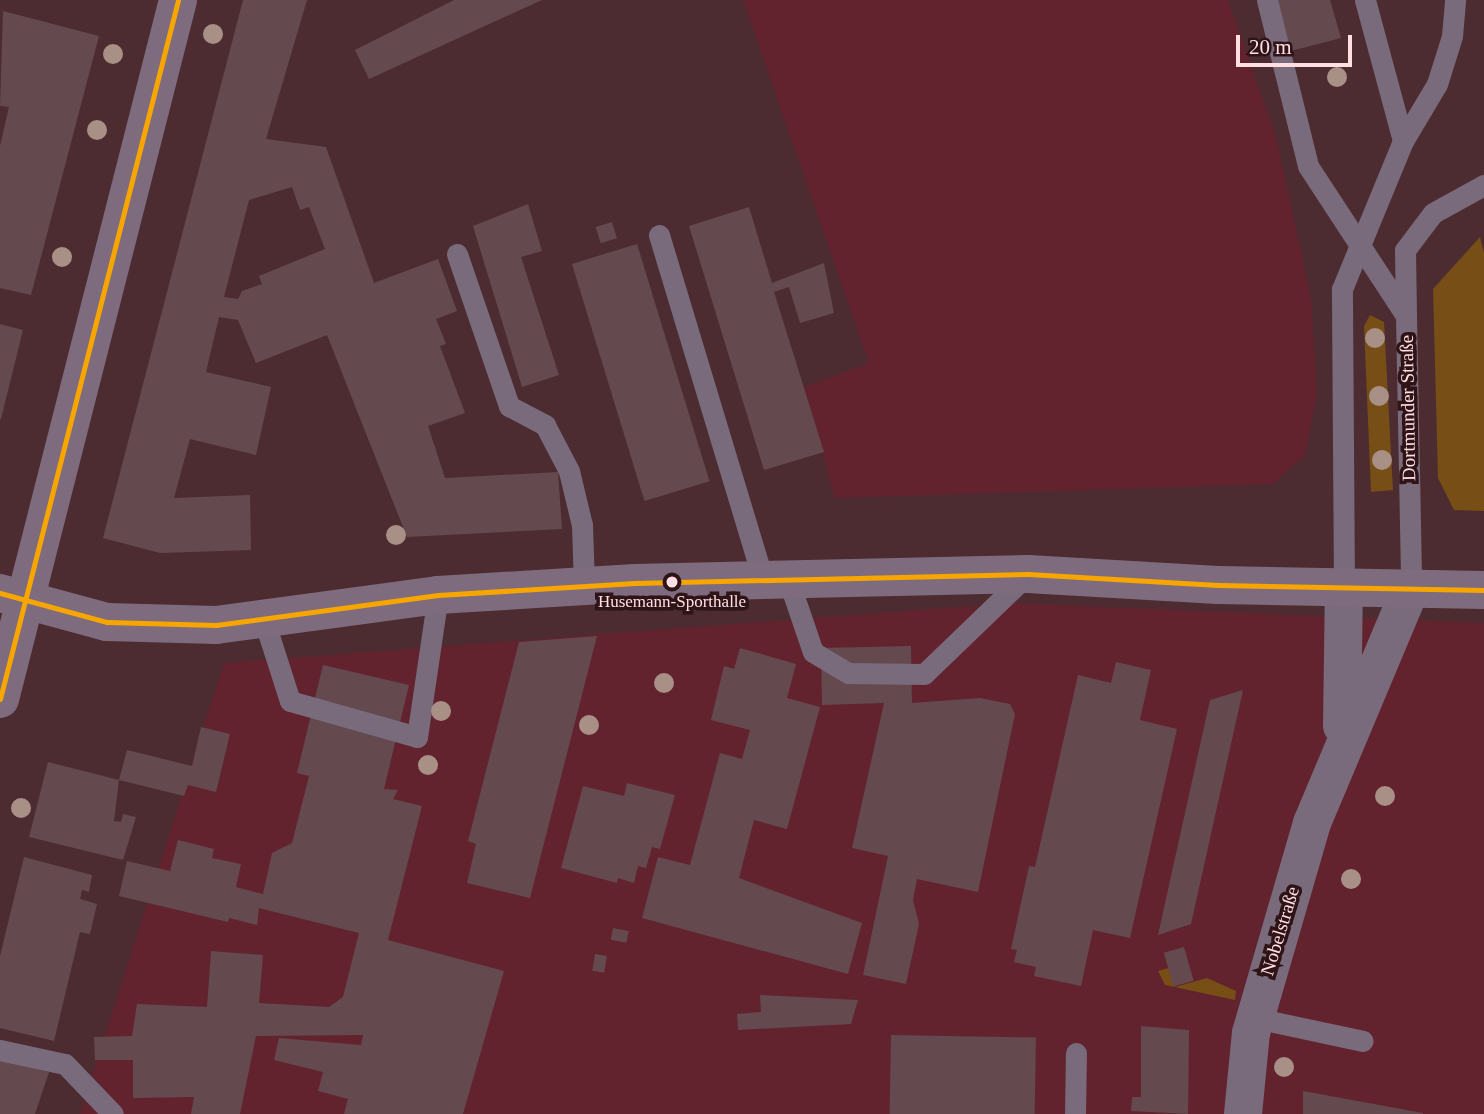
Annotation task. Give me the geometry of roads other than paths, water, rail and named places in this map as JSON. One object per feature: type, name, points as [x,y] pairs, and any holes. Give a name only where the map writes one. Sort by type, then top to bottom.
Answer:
[{"type":"main road","points":[[0,699],[12,598],[178,0]]},
{"type":"main road","points":[[12,598],[141,624],[216,625],[438,595],[584,586],[776,580],[1028,574],[1344,588],[1484,590]]},
{"type":"street","name":"Nobelstraße","points":[[1243,1114],[1246,1053],[1312,823],[1411,587]]},
{"type":"street","name":"Nobelstraße","points":[[1340,753],[1344,588]]},
{"type":"lane","name":"Dortmunder Straße","points":[[1268,0],[1308,166],[1406,316],[1411,587]]},
{"type":"lane","points":[[1365,0],[1403,141]]},
{"type":"lane","points":[[1344,588],[1342,289],[1403,141],[1437,84],[1452,36],[1455,0]]},
{"type":"lane","points":[[1406,316],[1405,250],[1433,213],[1484,186]]},
{"type":"lane","points":[[659,235],[776,580],[813,652],[848,673],[924,674],[1028,574]]},
{"type":"lane","points":[[457,254],[509,406],[545,425],[569,471],[582,525],[584,586]]},
{"type":"lane","points":[[263,617],[289,701],[417,737],[438,595]]},
{"type":"lane","points":[[1255,1018],[1363,1041]]},
{"type":"lane","points":[[0,1050],[65,1065],[113,1114]]},
{"type":"lane","points":[[1075,1114],[1076,1053]]},
{"type":"place","name":"Husemann-Sporthalle","points":[[672,582]]}]
